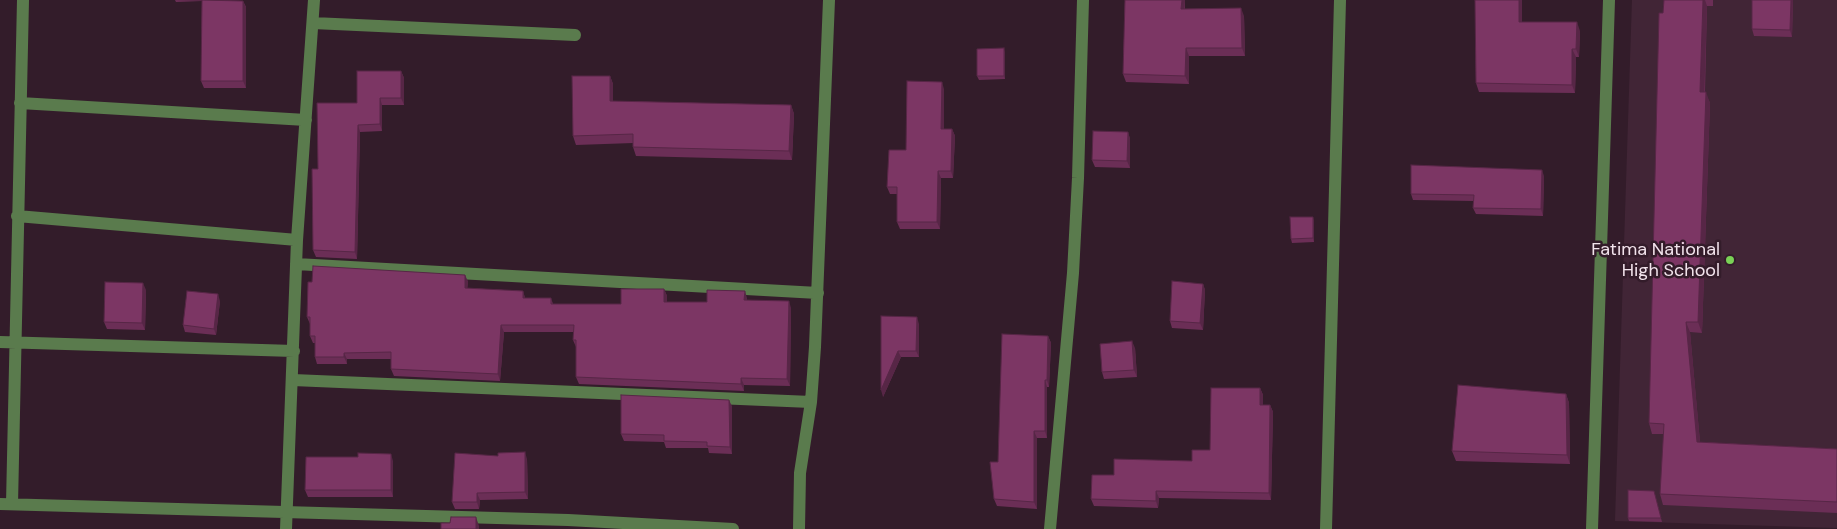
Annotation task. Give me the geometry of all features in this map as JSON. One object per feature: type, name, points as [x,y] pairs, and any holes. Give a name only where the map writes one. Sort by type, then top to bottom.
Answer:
[{"type":"street","points":[[23,0],[16,342],[6,504],[287,512],[733,529]]},
{"type":"street","points":[[286,529],[297,240],[314,0]]},
{"type":"street","points":[[799,529],[800,473],[811,402],[818,293],[829,0]]},
{"type":"street","points":[[1050,529],[1073,263],[1083,0]]},
{"type":"street","points":[[1326,529],[1340,0]]},
{"type":"street","points":[[1592,529],[1609,0]]},
{"type":"street","points":[[313,22],[575,35]]},
{"type":"street","points":[[20,103],[306,120]]},
{"type":"street","points":[[18,216],[297,240]]},
{"type":"street","points":[[296,264],[818,293]]},
{"type":"street","points":[[0,342],[294,351]]},
{"type":"street","points":[[293,380],[811,402]]},
{"type":"shaded area","name":"Fatima National High School","points":[[1632,0],[1837,0],[1837,528],[1615,521]]},
{"type":"building","points":[[202,0],[243,1],[243,81],[201,81]]},
{"type":"building","points":[[1125,0],[1182,0],[1181,9],[1241,8],[1242,48],[1186,48],[1185,76],[1123,74]]},
{"type":"building","points":[[1475,0],[1519,0],[1519,22],[1577,22],[1576,49],[1572,49],[1572,85],[1476,83]]},
{"type":"building","points":[[1664,0],[1703,0],[1700,92],[1706,92],[1698,322],[1686,322],[1697,442],[1837,449],[1837,502],[1660,494],[1664,424],[1649,423],[1659,13],[1663,13]]},
{"type":"building","points":[[1752,0],[1791,0],[1790,30],[1752,29]]},
{"type":"building","points":[[1004,48],[1004,76],[977,76],[977,49]]},
{"type":"building","points":[[357,71],[401,71],[401,98],[380,98],[380,124],[358,125],[355,252],[313,250],[312,169],[318,169],[317,103],[357,103]]},
{"type":"building","points":[[572,76],[610,76],[610,101],[791,105],[789,151],[633,147],[633,134],[573,136]]},
{"type":"building","points":[[907,81],[942,82],[941,129],[952,129],[951,171],[938,171],[937,222],[897,222],[897,187],[887,187],[889,150],[906,150]]},
{"type":"building","points":[[1093,131],[1128,132],[1127,161],[1092,160]]},
{"type":"building","points":[[1411,165],[1542,170],[1541,209],[1473,208],[1474,195],[1411,194]]},
{"type":"building","points":[[1290,217],[1313,217],[1313,238],[1291,239]]},
{"type":"building","points":[[313,266],[465,275],[465,288],[523,291],[523,298],[551,298],[551,304],[621,304],[621,289],[664,289],[664,302],[707,302],[707,290],[745,291],[744,300],[789,301],[787,379],[741,378],[741,384],[576,377],[576,340],[573,340],[574,325],[501,325],[498,374],[391,369],[391,352],[344,353],[344,357],[315,357],[315,336],[310,336],[310,317],[307,317],[308,282],[312,282]]},
{"type":"building","points":[[1172,281],[1203,284],[1200,323],[1170,321]]},
{"type":"building","points":[[105,282],[143,283],[142,323],[104,322]]},
{"type":"building","points":[[187,291],[218,294],[214,329],[183,325]]},
{"type":"building","points":[[881,316],[917,317],[916,351],[898,351],[881,390]]},
{"type":"building","points":[[1002,334],[1048,336],[1047,380],[1045,380],[1045,431],[1034,431],[1034,502],[994,499],[990,462],[998,462]]},
{"type":"building","points":[[1132,341],[1134,370],[1102,372],[1100,344]]},
{"type":"building","points":[[1458,385],[1566,394],[1567,455],[1452,451]]},
{"type":"building","points":[[1211,388],[1260,388],[1260,405],[1270,405],[1269,493],[1156,491],[1156,501],[1091,499],[1092,475],[1114,475],[1114,459],[1192,461],[1192,450],[1210,450]]},
{"type":"building","points":[[621,395],[729,400],[730,447],[707,446],[707,442],[664,441],[664,435],[621,434]]},
{"type":"building","points":[[525,452],[525,492],[477,493],[477,502],[452,502],[455,453],[498,456],[498,453]]},
{"type":"building","points":[[358,453],[391,454],[391,490],[305,490],[306,457],[358,457]]},
{"type":"building","points":[[1628,490],[1654,491],[1661,518],[1628,518]]},
{"type":"building","points":[[451,517],[476,517],[476,529],[441,529],[441,523],[450,523]]},
{"type":"place","name":"Fatima National High School","points":[[1730,260]]}]
